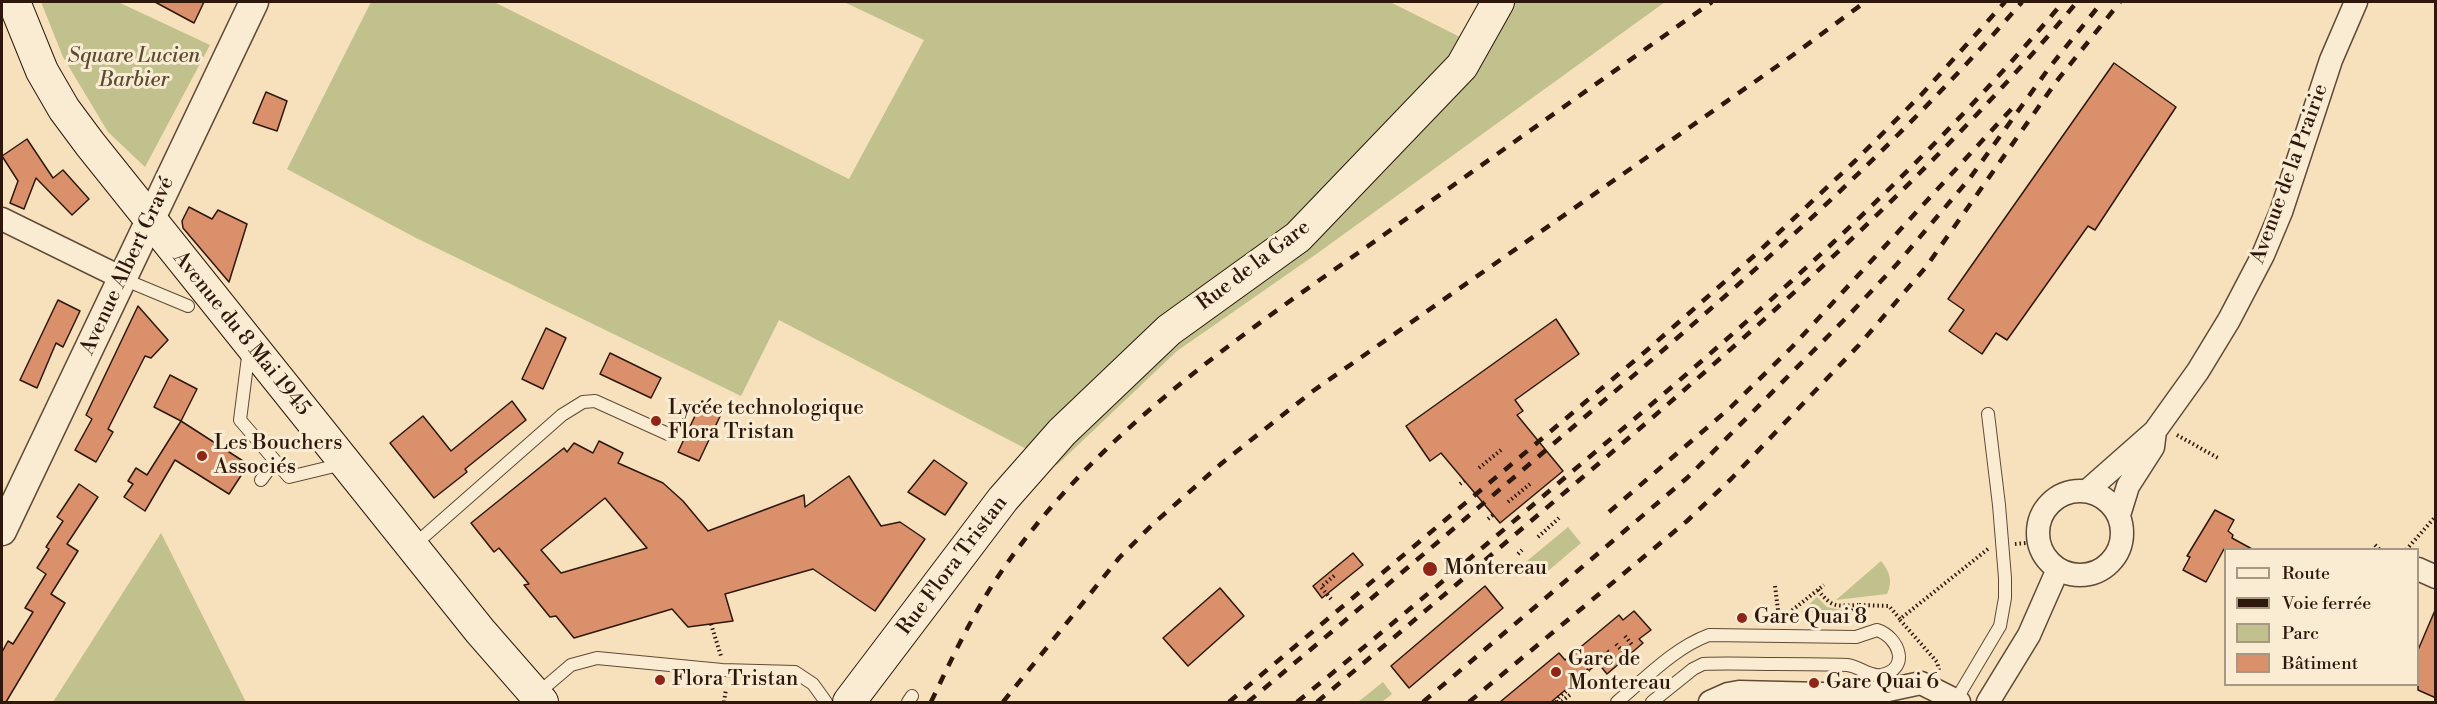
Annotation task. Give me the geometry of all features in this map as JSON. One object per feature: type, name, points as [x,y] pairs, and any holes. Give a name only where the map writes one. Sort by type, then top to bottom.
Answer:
[{"type":"main road","name":"Avenue du 8 Mai 1945","points":[[14,2],[42,71],[64,109],[249,345],[480,631],[539,699]]},
{"type":"main road","name":"Rue de la Gare","points":[[1062,432],[1169,330],[1298,237],[1462,66],[1498,2]]},
{"type":"main road","name":"Rue Flora Tristan","points":[[849,702],[951,571],[1003,499],[1062,432]]},
{"type":"street","name":"Avenue Albert Gravé","points":[[2,531],[254,2]]},
{"type":"street","name":"Avenue de la Prairie","points":[[2119,515],[2128,486],[2153,447],[2165,433],[2191,381],[2229,320],[2263,255],[2299,162],[2331,60],[2356,2]]},
{"type":"street","points":[[2,219],[122,279]]},
{"type":"street","name":"Avenue de la Prairie","points":[[2087,491],[2165,433]]},
{"type":"street","points":[[2073,490],[2100,495],[2111,503],[2119,515],[2122,542],[2117,555],[2105,567],[2090,574],[2073,575],[2058,569],[2049,562],[2038,542],[2037,528],[2049,503],[2073,490]]},
{"type":"street","points":[[1988,702],[2029,635],[2058,569]]},
{"type":"street","points":[[2419,569],[2436,577]]},
{"type":"street","points":[[1710,702],[1728,694],[1740,692],[1865,695],[1921,683],[1957,701]]},
{"type":"lane","points":[[122,279],[188,306]]},
{"type":"lane","points":[[249,345],[240,420],[289,477],[345,464]]},
{"type":"lane","points":[[412,547],[562,415],[583,402],[595,401],[668,434]]},
{"type":"lane","points":[[1957,701],[2000,626],[2006,578],[1988,414]]},
{"type":"lane","points":[[261,480],[275,461]]},
{"type":"lane","points":[[1617,702],[1677,652],[1695,640],[1709,635],[1856,638],[1877,630],[1891,637],[1899,651],[1897,664],[1881,675],[1873,675],[1850,665],[1703,664],[1693,669],[1652,702]]},
{"type":"lane","points":[[539,699],[571,665],[597,658],[722,670],[795,672],[813,684],[826,702]]},
{"type":"path","points":[[2165,433],[2218,458]]},
{"type":"path","points":[[1479,468],[1501,450]]},
{"type":"path","points":[[1460,484],[1464,481]]},
{"type":"path","points":[[1508,502],[1530,484]]},
{"type":"path","points":[[1488,519],[1493,515]]},
{"type":"path","points":[[2407,548],[2436,516]]},
{"type":"path","points":[[1538,537],[1559,518]]},
{"type":"path","points":[[1900,620],[1990,547],[2038,542]]},
{"type":"path","points":[[2375,545],[2379,548]]},
{"type":"path","points":[[1518,554],[1522,550]]},
{"type":"path","points":[[1331,599],[1321,587],[1335,575]]},
{"type":"path","points":[[1785,616],[1824,585]]},
{"type":"path","points":[[1775,586],[1777,616]]},
{"type":"path","points":[[1818,590],[1828,603],[1836,606],[1889,606],[1937,662],[1939,672],[1934,688]]},
{"type":"path","points":[[1845,616],[1860,605]]},
{"type":"path","points":[[711,624],[721,656]]},
{"type":"path","points":[[1624,636],[1633,646]]},
{"type":"path","points":[[1616,644],[1624,653]]},
{"type":"path","points":[[1607,651],[1616,660]]},
{"type":"path","points":[[1571,694],[1562,701],[1556,702],[1581,679],[1599,657],[1606,665]]},
{"type":"path","points":[[724,702],[726,689]]},
{"type":"green space","name":"Square Lucien Barbier","points":[[41,2],[118,2],[210,45],[145,167],[108,132],[63,57]]},
{"type":"green space","points":[[371,2],[494,2],[849,179],[924,40],[844,2],[1390,2],[1488,51],[1509,2],[1665,2],[1315,255],[1177,351],[1057,465],[779,320],[741,396],[416,238],[287,169]]},
{"type":"green space","points":[[1568,527],[1581,543],[1541,577],[1527,561]]},
{"type":"green space","points":[[161,533],[246,702],[53,702]]},
{"type":"green space","points":[[1881,561],[1890,577],[1887,594],[1836,600]]},
{"type":"green space","points":[[1817,597],[1827,607],[1846,611],[1801,612]]},
{"type":"green space","points":[[1383,682],[1392,694],[1382,702],[1358,702]]},
{"type":"building","points":[[155,2],[204,2],[194,23]]},
{"type":"building","points":[[2114,63],[2176,107],[2095,230],[2088,226],[2007,340],[1996,333],[1982,354],[1949,331],[1964,310],[1948,299]]},
{"type":"building","points":[[266,92],[287,101],[277,131],[253,123]]},
{"type":"building","points":[[27,139],[53,178],[63,170],[89,199],[72,215],[36,178],[24,209],[10,203],[18,181],[2,156]]},
{"type":"building","points":[[189,207],[212,219],[218,210],[247,224],[229,282],[183,228],[182,221]]},
{"type":"building","points":[[58,300],[80,311],[63,347],[56,343],[37,388],[20,380]]},
{"type":"building","points":[[138,306],[168,340],[151,358],[145,356],[108,429],[113,432],[96,462],[75,450],[92,419],[86,415]]},
{"type":"building","points":[[1556,319],[1579,354],[1515,400],[1523,411],[1517,415],[1563,471],[1500,523],[1441,453],[1430,461],[1406,426]]},
{"type":"building","points":[[546,328],[566,338],[543,389],[522,379]]},
{"type":"building","points":[[610,353],[661,378],[651,398],[600,374]]},
{"type":"building","points":[[170,375],[197,389],[181,421],[154,407]]},
{"type":"building","points":[[512,401],[526,420],[465,469],[467,472],[434,498],[390,443],[423,416],[451,451]]},
{"type":"building","points":[[702,401],[723,410],[699,461],[678,452]]},
{"type":"building","name":"Les Bouchers Associés","points":[[181,421],[243,461],[239,467],[244,471],[229,494],[175,460],[145,511],[124,497],[133,484],[128,481],[136,468],[147,475]]},
{"type":"building","points":[[599,441],[623,453],[618,463],[663,483],[683,501],[708,531],[804,495],[805,507],[849,476],[881,526],[900,522],[925,539],[875,611],[813,569],[725,594],[733,621],[688,627],[672,609],[574,638],[556,616],[550,617],[524,585],[529,584],[499,548],[494,552],[471,523],[564,448],[567,452],[574,443],[593,453]],"holes":[[[605,498],[647,548],[561,573],[541,550]]]},
{"type":"building","points":[[934,460],[967,483],[945,515],[908,492]]},
{"type":"building","points":[[79,484],[98,497],[67,544],[78,551],[51,594],[65,603],[6,702],[2,702],[2,652],[8,641],[13,644],[33,612],[25,608],[46,574],[37,568],[49,549],[46,547],[63,521],[57,517]]},
{"type":"building","points":[[2215,510],[2234,520],[2228,531],[2233,535],[2232,538],[2250,548],[2224,548],[2206,582],[2183,570],[2190,557],[2187,556]]},
{"type":"building","points":[[1353,553],[1363,565],[1322,598],[1313,586]]},
{"type":"building","points":[[1485,586],[1503,608],[1409,688],[1391,666]]},
{"type":"building","points":[[1220,588],[1244,616],[1188,666],[1163,638]]},
{"type":"building","points":[[2436,608],[2436,698],[2418,690],[2419,648]]},
{"type":"building","points":[[1634,611],[1651,630],[1639,639],[1643,643],[1607,674],[1598,663],[1551,702],[1500,702],[1559,653],[1565,660],[1619,615],[1623,620]]},
{"type":"railway","points":[[931,702],[968,627],[993,584],[1032,530],[1075,480],[1122,434],[1172,391],[1277,310],[1712,2]]},
{"type":"railway","points":[[1003,702],[1119,558],[1153,524],[1222,463],[1313,391],[1793,55],[1865,2]]},
{"type":"railway","points":[[1229,702],[1646,351],[1755,255],[1922,94],[2005,2]]},
{"type":"railway","points":[[1248,702],[1649,362],[1761,264],[1921,111],[2022,2]]},
{"type":"railway","points":[[1297,702],[1440,584],[1771,300],[1892,186],[1951,126],[2063,2]]},
{"type":"railway","points":[[1317,702],[1728,352],[1850,241],[1967,125],[2077,2]]},
{"type":"railway","points":[[1423,702],[1687,478],[1848,316],[1897,264],[1970,178],[2049,68],[2102,2]]},
{"type":"railway","points":[[1469,702],[1687,521],[1731,479],[1859,345],[1926,267],[2056,82],[2120,2]]},
{"type":"railway","points":[[1609,512],[1731,407],[1792,347],[2016,104]]},
{"type":"place","name":"Lycée technologique Flora Tristan","points":[[656,421]]},
{"type":"place","name":"Les Bouchers Associés","points":[[202,456]]},
{"type":"place","name":"Montereau","points":[[1430,569]]},
{"type":"place","name":"Gare Quai 8","points":[[1742,618]]},
{"type":"place","name":"Gare de Montereau","points":[[1556,672]]},
{"type":"place","name":"Flora Tristan","points":[[660,680]]},
{"type":"place","name":"Gare Quai 6","points":[[1814,683]]}]
